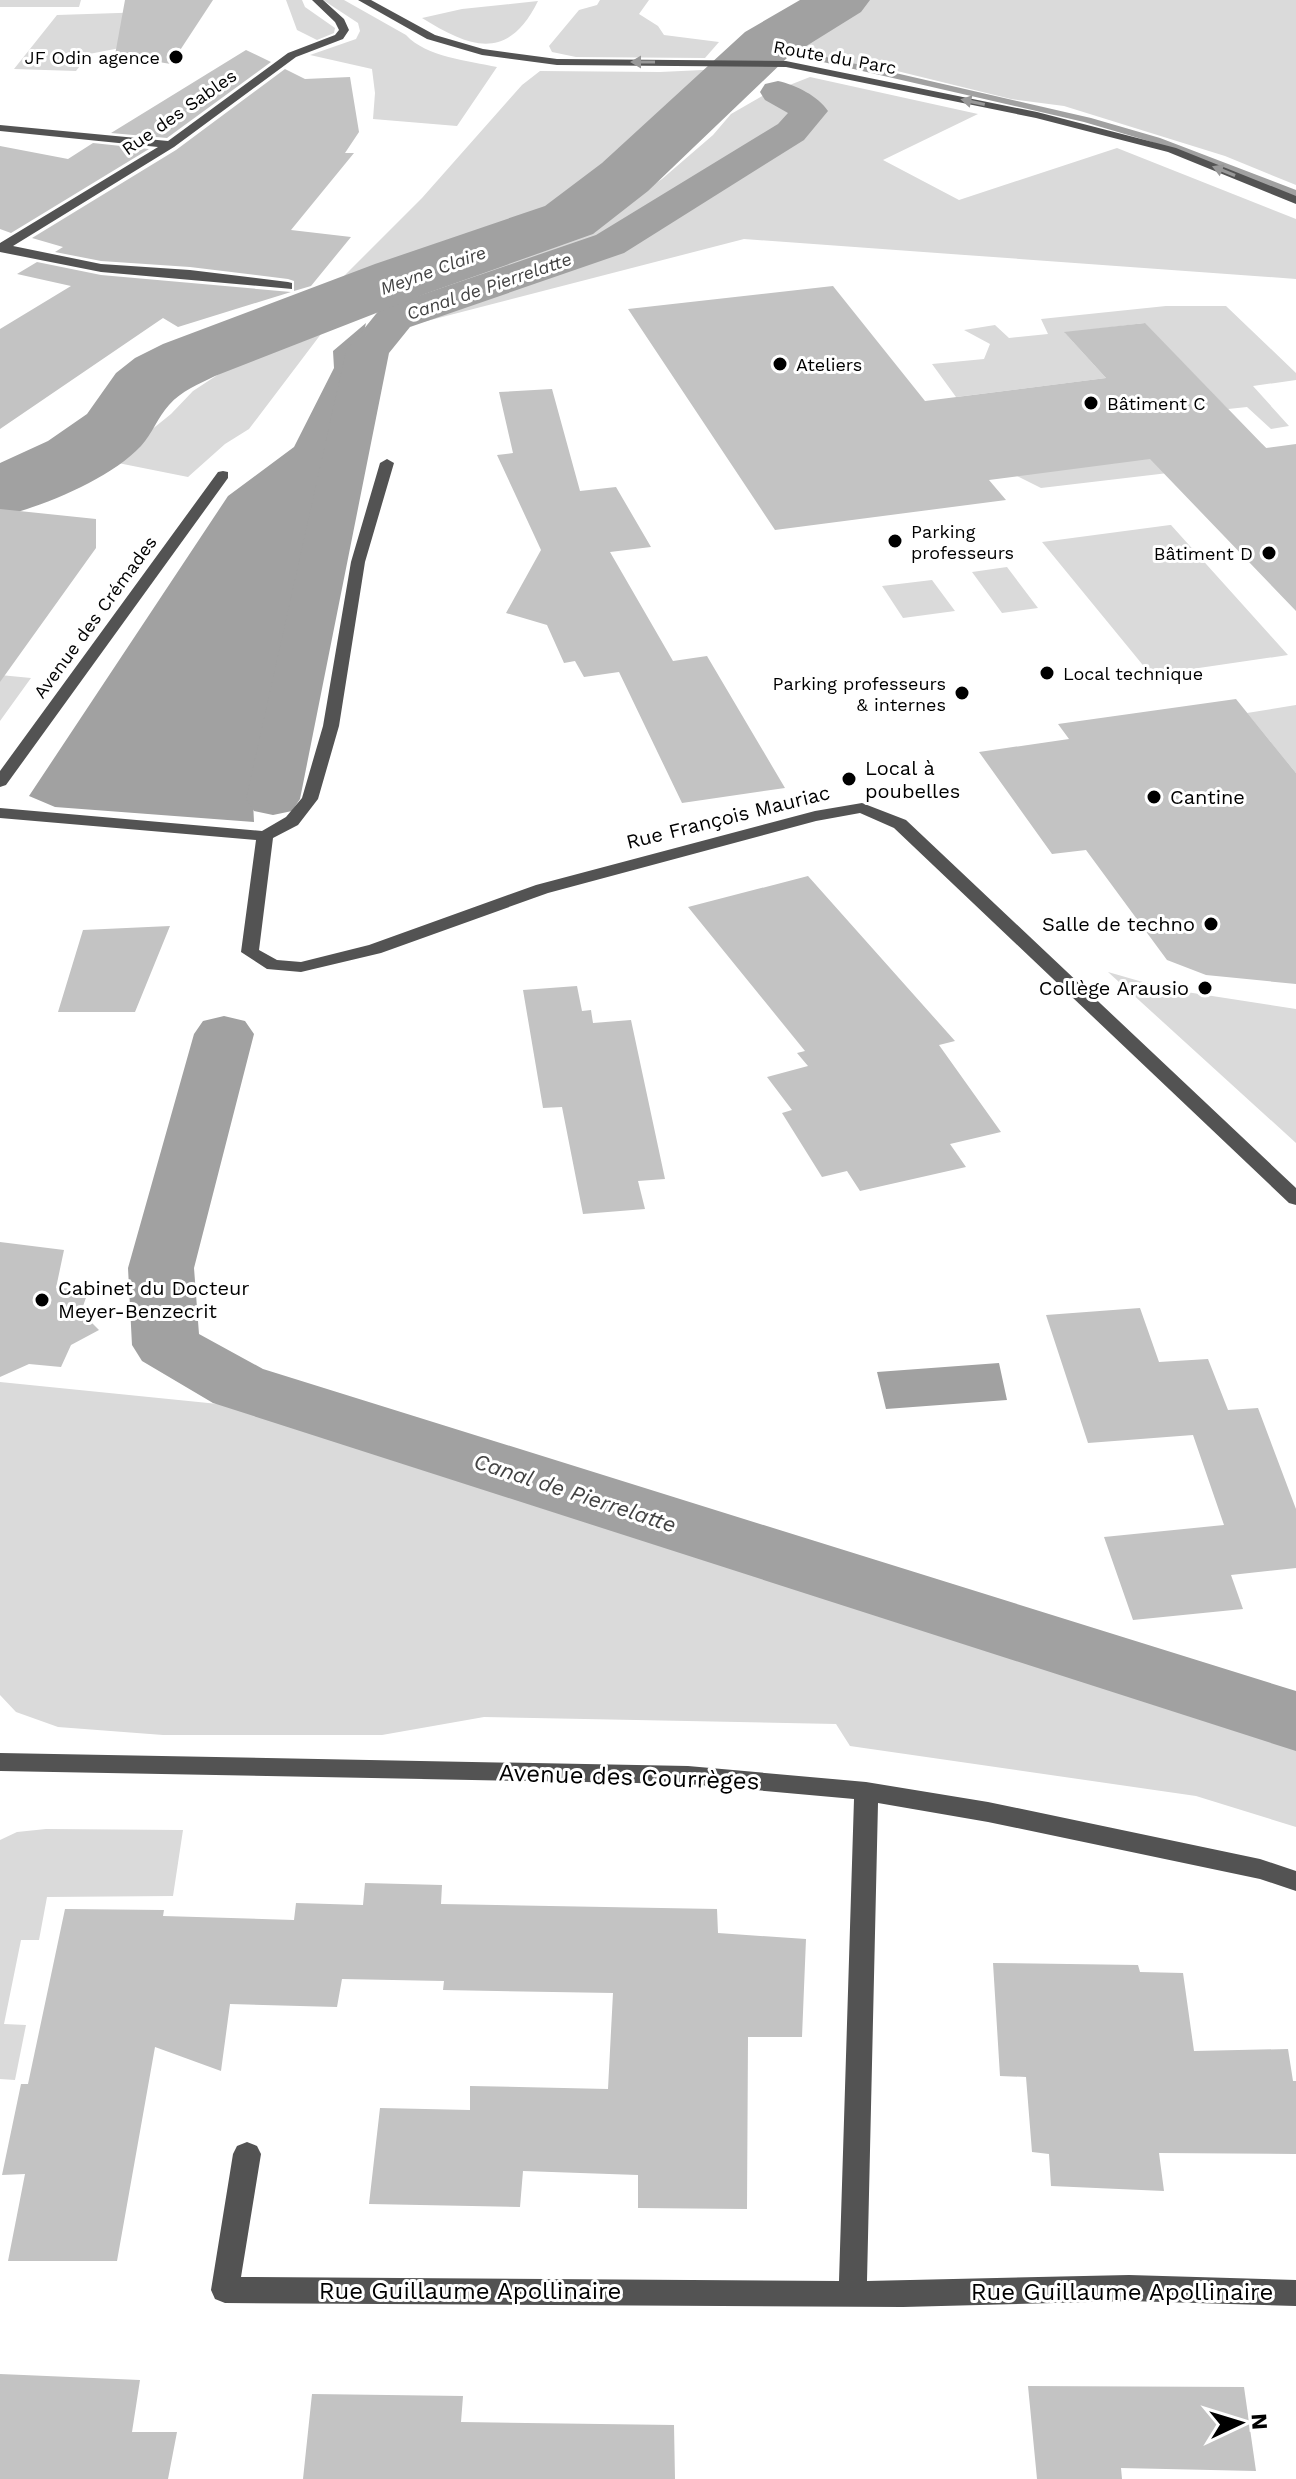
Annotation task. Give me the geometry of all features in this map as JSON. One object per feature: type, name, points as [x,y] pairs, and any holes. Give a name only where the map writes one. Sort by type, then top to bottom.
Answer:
[{"type":"street","name":"Rue des Sables","points":[[1,248],[170,145],[298,51],[330,42],[344,30],[340,21],[317,0]]},
{"type":"street","name":"Route du Parc","points":[[363,0],[431,37],[469,49],[518,58],[557,62],[786,64],[1126,136],[1172,150],[1296,200]]},
{"type":"street","points":[[0,128],[170,145]]},
{"type":"street","points":[[1,248],[101,268],[190,274],[288,286]]},
{"type":"street","points":[[0,813],[265,836],[292,821],[310,799],[331,726],[358,562],[387,463]]},
{"type":"street","name":"Avenue des Crémades","points":[[1,779],[223,475]]},
{"type":"street","name":"Rue François Mauriac","points":[[265,836],[250,952],[273,965],[301,967],[375,949],[542,889],[618,867],[815,816],[862,808],[900,824],[1296,1199]]},
{"type":"street","name":"Avenue des Courrèges","points":[[0,1762],[688,1775],[866,1791],[988,1812],[1260,1869],[1296,1881]]},
{"type":"street","points":[[853,2292],[866,1791]]},
{"type":"street","name":"Rue Guillaume Apollinaire","points":[[247,2154],[225,2290],[853,2292],[1129,2288],[1296,2293]]},
{"type":"shaded area","points":[[0,0],[81,0],[79,7],[0,7]]},
{"type":"shaded area","points":[[286,0],[302,0],[305,7],[335,28],[334,33],[317,40],[297,30]]},
{"type":"shaded area","points":[[323,0],[344,0],[436,53],[497,67],[457,126],[373,119],[375,93],[372,69],[310,55],[356,39],[360,31],[358,23]]},
{"type":"shaded area","points":[[600,0],[649,0],[639,14],[658,26],[664,35],[719,42],[705,58],[576,57],[552,52],[549,46],[579,10],[597,5]]},
{"type":"shaded area","points":[[821,0],[852,0],[797,33],[773,56],[738,56],[747,44]]},
{"type":"shaded area","points":[[861,0],[1296,0],[1296,185],[1225,156],[1064,106],[1011,99],[893,70],[787,53],[832,14]]},
{"type":"shaded area","points":[[538,1],[514,34],[487,44],[456,37],[422,18],[462,9]]},
{"type":"shaded area","points":[[180,11],[120,48],[89,54],[76,71],[14,69],[57,15]]},
{"type":"shaded area","points":[[724,69],[684,112],[635,157],[556,213],[478,246],[318,302],[422,198],[522,85],[540,71]]},
{"type":"shaded area","points":[[810,77],[978,114],[883,160],[959,200],[1117,148],[1296,219],[1296,279],[744,239],[392,330],[402,314],[402,303],[581,236],[662,179],[713,135],[731,114],[764,95]]},
{"type":"shaded area","points":[[1166,306],[1226,306],[1296,373],[1296,380],[1253,386],[1289,426],[1271,429],[1247,407],[1228,409],[1144,323],[1065,333],[1106,378],[956,397],[932,364],[984,359],[990,344],[964,330],[995,325],[1009,338],[1048,334],[1041,319]]},
{"type":"shaded area","points":[[366,323],[329,486],[301,563],[252,781],[254,822],[55,807],[29,796],[228,496],[294,447],[334,368],[333,351]]},
{"type":"shaded area","points":[[321,334],[249,429],[225,444],[188,477],[118,463],[193,391],[225,370]]},
{"type":"shaded area","points":[[1262,444],[1279,460],[1041,488],[1003,469]]},
{"type":"shaded area","points":[[1171,525],[1288,655],[1151,675],[1042,542]]},
{"type":"shaded area","points":[[1007,567],[1038,608],[1002,613],[972,572]]},
{"type":"shaded area","points":[[932,580],[955,611],[903,618],[882,586]]},
{"type":"shaded area","points":[[0,675],[31,678],[0,721]]},
{"type":"shaded area","points":[[1296,705],[1296,773],[1247,713]]},
{"type":"shaded area","points":[[1108,972],[1167,989],[1296,1009],[1296,1143]]},
{"type":"shaded area","points":[[999,1363],[1007,1400],[886,1409],[877,1372]]},
{"type":"shaded area","points":[[0,1382],[238,1406],[1296,1736],[1296,1827],[1196,1796],[850,1746],[836,1724],[484,1717],[382,1735],[163,1735],[58,1727],[16,1712],[0,1695]]},
{"type":"shaded area","points":[[46,1829],[183,1830],[173,1896],[47,1897],[39,1940],[21,1940],[4,2024],[26,2025],[15,2080],[0,2079],[0,1840],[17,1832]]},
{"type":"building","points":[[125,0],[213,0],[171,64],[115,55]]},
{"type":"building","points":[[246,50],[271,62],[167,138],[111,133]]},
{"type":"building","points":[[285,69],[305,79],[350,77],[359,132],[345,153],[354,153],[291,230],[351,237],[311,286],[294,291],[294,281],[288,279],[190,267],[101,261],[55,252],[63,247],[32,238],[176,150]]},
{"type":"building","points":[[93,143],[149,149],[11,233],[0,229],[0,146],[68,159]]},
{"type":"building","points":[[37,262],[101,275],[291,292],[178,327],[163,318],[0,429],[0,329],[71,286],[17,274]]},
{"type":"building","points":[[833,286],[925,401],[1106,378],[1064,332],[1145,323],[1266,448],[1296,444],[1296,611],[1150,459],[989,480],[1006,500],[775,530],[628,309]]},
{"type":"building","points":[[552,389],[580,491],[616,487],[651,547],[610,552],[673,661],[707,656],[785,788],[682,803],[619,672],[584,677],[575,661],[564,663],[547,625],[506,613],[541,550],[497,455],[513,453],[499,392]]},
{"type":"building","points":[[0,509],[96,519],[96,548],[0,682]]},
{"type":"building","points":[[1236,699],[1296,773],[1296,984],[1206,975],[1167,960],[1086,850],[1052,854],[979,752],[1069,739],[1058,724]]},
{"type":"building","points":[[808,876],[955,1041],[939,1045],[1001,1132],[950,1144],[966,1167],[860,1191],[847,1171],[822,1177],[782,1113],[792,1110],[767,1077],[808,1066],[797,1053],[805,1051],[688,907]]},
{"type":"building","points":[[170,926],[135,1012],[58,1012],[83,930]]},
{"type":"building","points":[[577,986],[582,1011],[591,1010],[593,1023],[631,1020],[665,1179],[638,1181],[645,1209],[583,1214],[562,1107],[543,1108],[523,990]]},
{"type":"building","name":"Cabinet du Docteur Meyer-Benzecrit","points":[[0,1242],[64,1250],[56,1288],[89,1289],[81,1312],[99,1330],[71,1345],[61,1367],[29,1364],[0,1377]]},
{"type":"building","points":[[1140,1308],[1159,1362],[1208,1359],[1228,1410],[1258,1408],[1296,1509],[1296,1568],[1231,1575],[1243,1609],[1133,1620],[1104,1537],[1224,1525],[1193,1435],[1088,1443],[1046,1315]]},
{"type":"building","points":[[365,1883],[442,1885],[441,1904],[717,1909],[718,1933],[806,1939],[802,2037],[748,2037],[747,2209],[638,2208],[638,2175],[523,2171],[520,2207],[369,2204],[380,2108],[470,2110],[470,2086],[608,2089],[613,1993],[443,1990],[444,1981],[342,1979],[337,2007],[230,2004],[221,2071],[155,2047],[117,2261],[8,2261],[25,2174],[2,2175],[21,2084],[28,2084],[65,1909],[164,1910],[163,1916],[294,1920],[296,1903],[363,1905]]},
{"type":"building","points":[[993,1963],[1138,1965],[1140,1972],[1183,1973],[1194,2051],[1288,2049],[1293,2081],[1296,2081],[1296,2154],[1159,2153],[1164,2191],[1051,2186],[1049,2154],[1032,2152],[1026,2077],[1000,2076]]},
{"type":"building","points":[[0,2374],[140,2380],[132,2432],[177,2432],[168,2479],[0,2479]]},
{"type":"building","points":[[1028,2386],[1244,2387],[1256,2471],[1121,2468],[1122,2479],[1037,2479]]},
{"type":"building","points":[[312,2394],[463,2396],[461,2422],[674,2425],[675,2479],[303,2479]]},
{"type":"waterway","name":"Meyne Claire","points":[[0,493],[76,458],[114,430],[142,389],[161,374],[189,360],[400,279],[569,220],[625,177],[766,45],[841,0]]},
{"type":"waterway","points":[[826,60],[1087,120],[1156,140],[1296,194]]},
{"type":"waterway","name":"Canal de Pierrelatte","points":[[273,799],[368,351],[395,318],[610,244],[791,132],[810,111],[778,92]]},
{"type":"waterway","name":"Canal de Pierrelatte","points":[[224,1034],[161,1268],[166,1345],[238,1386],[1296,1721]]},
{"type":"place","name":"JF Odin agence","points":[[176,57]]},
{"type":"place","name":"Ateliers","points":[[780,364]]},
{"type":"place","name":"Bâtiment C","points":[[1091,403]]},
{"type":"place","name":"Parking professeurs","points":[[895,541]]},
{"type":"place","name":"Bâtiment D","points":[[1269,553]]},
{"type":"place","name":"Local technique","points":[[1047,673]]},
{"type":"place","name":"Parking professeurs & internes","points":[[962,693]]},
{"type":"place","name":"Local à poubelles","points":[[849,779]]},
{"type":"place","name":"Cantine","points":[[1154,797]]},
{"type":"place","name":"Salle de techno","points":[[1211,924]]},
{"type":"place","name":"Collège Arausio","points":[[1205,988]]},
{"type":"place","name":"Cabinet du Docteur Meyer-Benzecrit","points":[[42,1300]]}]
